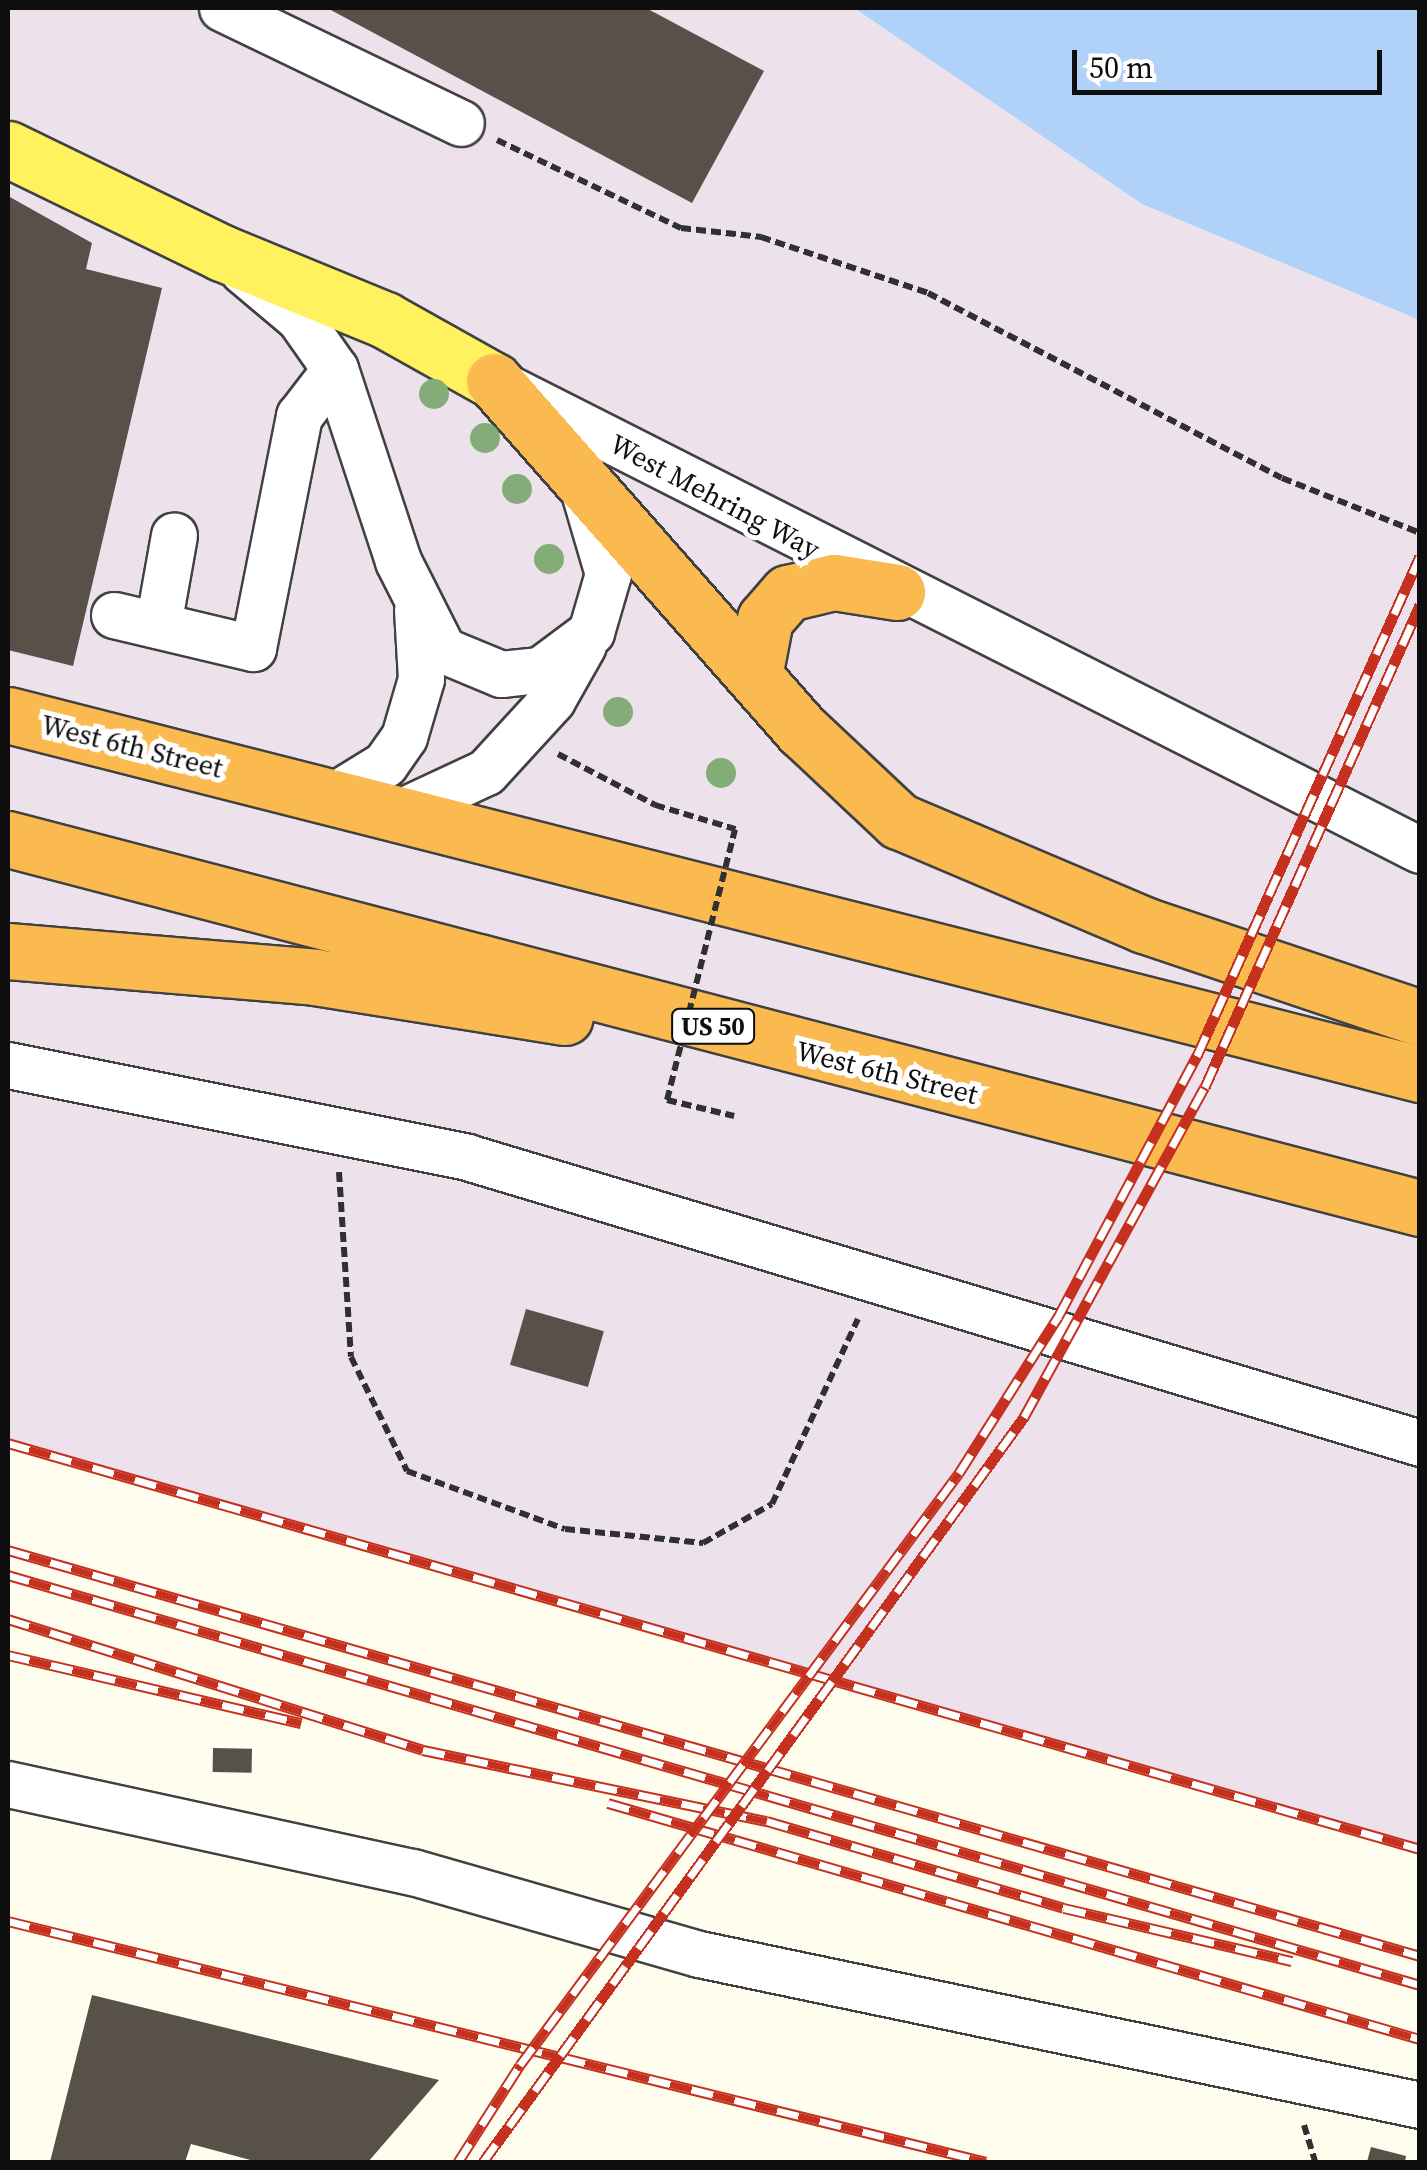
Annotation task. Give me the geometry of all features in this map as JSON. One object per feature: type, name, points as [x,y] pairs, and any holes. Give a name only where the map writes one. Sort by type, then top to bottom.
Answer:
[{"type":"highway","points":[[494,381],[848,780],[928,836],[1144,925],[1420,1018]]},
{"type":"highway","points":[[755,671],[765,619],[788,594],[834,582],[897,592]]},
{"type":"highway","name":"West 6th Street","points":[[8,715],[1420,1074]]},
{"type":"highway","name":"West 6th Street","points":[[8,839],[1420,1208]]},
{"type":"highway","points":[[8,951],[315,977],[773,1042]]},
{"type":"main road","name":"West Mehring Way","points":[[8,149],[222,254],[386,320],[494,381]]},
{"type":"lane","points":[[222,8],[460,123]]},
{"type":"lane","points":[[222,254],[299,318],[335,370],[417,608],[443,650],[501,674],[540,670],[590,632]]},
{"type":"lane","points":[[114,615],[253,648],[299,416],[335,370]]},
{"type":"lane","name":"West Mehring Way","points":[[494,381],[897,592],[1420,850]]},
{"type":"lane","points":[[398,813],[486,772],[524,737],[590,632],[608,574],[602,534],[572,467]]},
{"type":"lane","points":[[158,625],[174,535]]},
{"type":"lane","points":[[333,796],[385,764],[404,737],[421,679],[417,608]]},
{"type":"lane","points":[[8,1065],[336,1126],[877,1277],[1420,1443]]},
{"type":"lane","points":[[8,1784],[413,1872],[699,1954],[1420,2105]]},
{"type":"path","points":[[460,123],[681,228],[760,237],[928,293],[1282,478],[1420,533]]},
{"type":"path","points":[[680,812],[735,829],[667,1100],[734,1116]]},
{"type":"path","points":[[336,1126],[351,1357],[408,1471],[565,1529],[703,1542],[772,1504],[877,1277]]},
{"type":"shaded area","points":[[8,8],[854,8],[1142,204],[1419,320],[1419,1849],[8,1443]]},
{"type":"water","points":[[854,8],[1419,8],[1419,320],[1142,204]]},
{"type":"building","points":[[327,8],[646,8],[764,71],[692,203]]},
{"type":"building","points":[[8,196],[92,243],[86,269],[162,288],[73,666],[8,650]]},
{"type":"building","points":[[526,1309],[604,1331],[588,1387],[510,1365]]},
{"type":"building","points":[[213,1748],[252,1749],[252,1773],[213,1772]]},
{"type":"building","points":[[92,1995],[439,2080],[368,2162],[258,2162],[191,2144],[185,2162],[50,2162]]},
{"type":"building","points":[[1371,2147],[1406,2156],[1405,2162],[1367,2162]]},
{"type":"railway","points":[[458,2162],[520,2065],[959,1473],[1058,1317],[1197,1056],[1420,556]]},
{"type":"railway","points":[[483,2162],[1024,1417],[1205,1087],[1420,605]]},
{"type":"railway","points":[[8,1443],[1420,1849]]},
{"type":"railway","points":[[8,1550],[1420,1956]]},
{"type":"railway","points":[[8,1575],[1420,1985]]},
{"type":"railway","points":[[8,1619],[423,1750],[767,1821],[1064,1908],[1292,1961]]},
{"type":"railway","points":[[8,1655],[301,1723]]},
{"type":"railway","points":[[608,1803],[1420,2039]]},
{"type":"railway","points":[[8,1921],[986,2162]]}]
